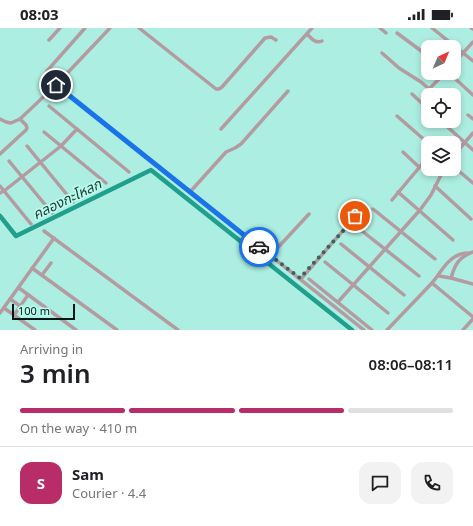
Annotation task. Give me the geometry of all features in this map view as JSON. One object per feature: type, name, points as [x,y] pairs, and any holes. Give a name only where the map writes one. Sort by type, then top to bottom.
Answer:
[{"type":"street","points":[[49,40],[60,28]]},
{"type":"street","points":[[47,71],[85,28]]},
{"type":"street","points":[[0,119],[11,123],[20,119],[56,85],[110,28]]},
{"type":"street","points":[[140,28],[216,89],[222,87],[266,38],[271,37],[276,40]]},
{"type":"street","points":[[221,130],[312,28]]},
{"type":"street","points":[[380,28],[386,33]]},
{"type":"street","points":[[432,28],[473,61]]},
{"type":"street","points":[[397,33],[421,51]]},
{"type":"street","points":[[307,34],[314,41],[322,41]]},
{"type":"street","points":[[463,53],[473,42]]},
{"type":"street","points":[[382,53],[399,68],[418,79],[428,88]]},
{"type":"street","points":[[430,88],[438,80]]},
{"type":"street","points":[[457,80],[473,95]]},
{"type":"street","points":[[56,85],[364,330]]},
{"type":"street","points":[[190,192],[226,152],[241,144],[288,91]]},
{"type":"street","points":[[412,94],[421,102]]},
{"type":"street","points":[[49,106],[129,172]]},
{"type":"street","points":[[468,115],[473,119]]},
{"type":"street","points":[[397,116],[421,137]]},
{"type":"street","points":[[0,154],[26,130],[26,125],[20,119]]},
{"type":"street","points":[[449,128],[473,150]]},
{"type":"street","points":[[0,194],[2,194],[22,176],[61,146],[77,129]]},
{"type":"street","points":[[44,132],[106,183]]},
{"type":"street","points":[[461,148],[473,133]]},
{"type":"street","points":[[26,146],[73,202]]},
{"type":"street","points":[[0,147],[4,150]]},
{"type":"street","points":[[402,152],[419,167]]},
{"type":"street","points":[[9,160],[52,213]]},
{"type":"street","points":[[392,200],[421,165]]},
{"type":"street","points":[[461,172],[473,183]]},
{"type":"street","points":[[338,302],[420,210],[430,195],[439,176]]},
{"type":"street","points":[[0,186],[31,224]]},
{"type":"street","points":[[435,186],[471,219]]},
{"type":"street","points":[[398,192],[453,240]]},
{"type":"street","points":[[300,278],[353,220],[356,212],[355,205]]},
{"type":"street","points":[[373,209],[435,259]]},
{"type":"street","points":[[271,256],[309,214]]},
{"type":"street","points":[[357,227],[419,276]]},
{"type":"street","points":[[44,231],[178,330]]},
{"type":"street","points":[[0,313],[54,238]]},
{"type":"street","points":[[341,244],[404,295]]},
{"type":"street","points":[[387,330],[432,283],[448,262],[455,256],[472,252]]},
{"type":"street","points":[[451,278],[454,267],[458,262],[472,252]]},
{"type":"street","points":[[325,262],[388,313]]},
{"type":"street","points":[[42,275],[51,263]]},
{"type":"street","points":[[32,268],[117,330]]},
{"type":"street","points":[[438,276],[473,284]]},
{"type":"street","points":[[309,279],[372,330]]},
{"type":"street","points":[[432,283],[473,318],[463,330]]},
{"type":"street","points":[[19,288],[76,330]]},
{"type":"street","points":[[14,315],[28,295]]},
{"type":"street","points":[[10,299],[20,306]]},
{"type":"street","points":[[4,308],[35,330]]},
{"type":"waterway","name":"คลองกะโหลก","points":[[0,216],[16,236],[151,170],[352,330]]},
{"type":"way so far","points":[[259,247],[300,278],[355,216]]},
{"type":"route","points":[[56,85],[259,247]]}]
